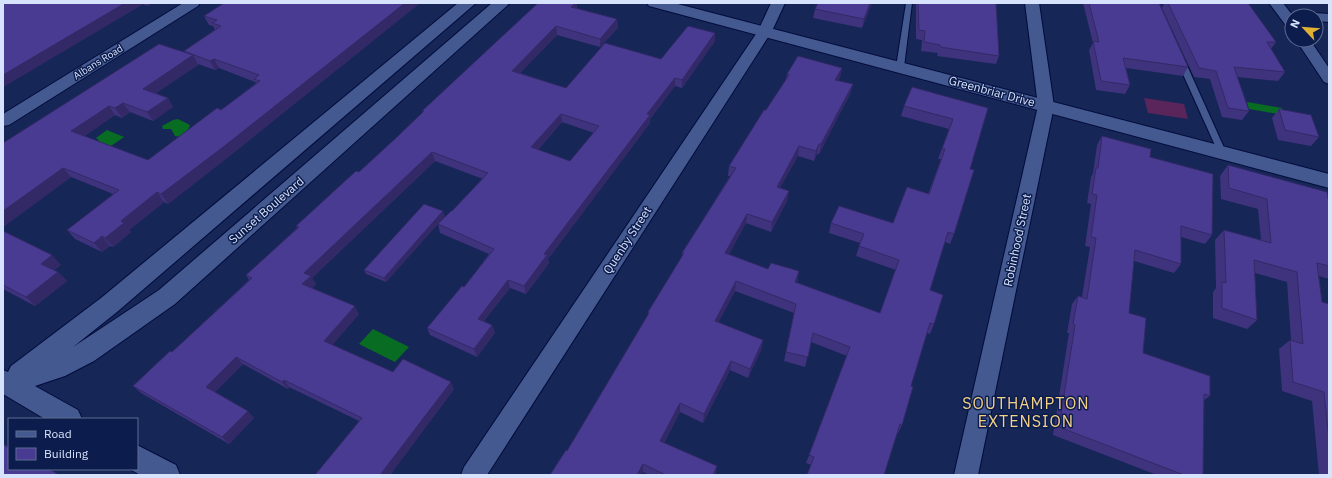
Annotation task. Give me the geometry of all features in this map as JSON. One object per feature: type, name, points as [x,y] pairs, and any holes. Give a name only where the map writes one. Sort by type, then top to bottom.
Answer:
[{"type":"street","name":"Albans Road","points":[[3,121],[193,3]]},
{"type":"street","points":[[67,418],[5,384],[109,305],[468,3]]},
{"type":"street","name":"Sunset Boulevard","points":[[5,384],[56,368],[85,353],[167,297],[502,3]]},
{"type":"street","name":"Greenbriar Drive","points":[[655,3],[1329,181]]},
{"type":"street","name":"Quenby Street","points":[[473,475],[765,31],[778,3]]},
{"type":"street","name":"Robinhood Street","points":[[966,475],[1046,106],[1032,3]]},
{"type":"street","points":[[1276,3],[1284,12]]},
{"type":"street","points":[[1308,48],[1329,79]]},
{"type":"street","points":[[138,459],[166,475]]},
{"type":"lane","points":[[900,67],[909,3]]},
{"type":"lane","points":[[1178,54],[1222,152]]},
{"type":"shaded area","points":[[1144,98],[1184,104],[1188,119],[1148,113]]},
{"type":"shaded area","points":[[1247,102],[1282,108],[1284,115],[1249,109]]},
{"type":"shaded area","points":[[178,119],[190,125],[188,130],[183,135],[175,136],[171,129],[163,129],[162,126]]},
{"type":"shaded area","points":[[107,130],[124,137],[88,162],[76,156],[99,140],[96,138]]},
{"type":"shaded area","points":[[373,329],[409,347],[395,362],[359,344]]},
{"type":"building","points":[[3,3],[125,3],[3,75]]},
{"type":"building","points":[[224,3],[405,3],[222,148],[161,194],[157,192],[121,221],[124,223],[105,238],[102,236],[94,243],[67,230],[119,190],[63,168],[3,211],[3,143],[159,44],[193,55],[143,89],[168,98],[147,112],[123,103],[115,108],[109,106],[71,131],[148,160],[217,108],[221,110],[260,81],[254,79],[259,75],[214,59],[210,61],[184,51],[221,26],[212,23],[217,20],[204,16]]},
{"type":"building","points":[[538,3],[575,3],[571,7],[617,19],[600,39],[556,26],[512,71],[566,88],[605,43],[661,59],[688,26],[715,33],[682,80],[675,78],[647,114],[650,115],[544,254],[547,255],[524,286],[508,280],[478,319],[492,325],[474,349],[427,328],[462,286],[464,287],[494,249],[438,224],[488,173],[432,152],[304,273],[311,276],[302,284],[355,306],[324,341],[393,372],[403,359],[451,382],[380,475],[315,475],[362,418],[284,380],[282,382],[236,357],[206,387],[248,411],[222,437],[133,386],[252,278],[246,275],[299,227],[296,226],[356,171],[359,172],[396,138],[424,111],[422,111]],"holes":[[[561,114],[599,126],[570,161],[531,147]]]},
{"type":"building","points":[[818,3],[870,3],[864,19],[815,9]]},
{"type":"building","points":[[918,3],[996,3],[999,56],[940,47],[940,45],[924,42],[925,31],[919,30]]},
{"type":"building","points":[[1089,3],[1159,3],[1188,67],[1123,58],[1130,85],[1101,81],[1093,41],[1099,42]]},
{"type":"building","points":[[1168,3],[1248,3],[1276,42],[1267,42],[1285,72],[1234,67],[1249,111],[1228,108],[1216,71],[1199,68]]},
{"type":"building","points":[[798,56],[842,68],[835,80],[853,84],[816,151],[799,146],[777,187],[789,191],[772,222],[747,214],[725,253],[768,269],[771,263],[799,271],[795,282],[880,313],[899,260],[859,246],[864,234],[831,223],[839,206],[893,223],[907,187],[929,194],[945,149],[942,149],[953,119],[904,106],[912,87],[988,108],[970,169],[974,170],[954,234],[948,232],[930,290],[943,295],[934,324],[930,323],[911,386],[913,387],[902,425],[900,424],[884,475],[807,475],[814,457],[809,455],[850,347],[813,333],[808,357],[786,352],[796,304],[736,281],[715,321],[763,340],[750,369],[731,361],[704,414],[680,403],[660,441],[717,466],[713,475],[666,475],[643,464],[637,475],[550,475],[566,450],[567,451],[684,253],[682,253],[736,168],[729,166],[764,110],[766,110],[789,75],[787,74]]},
{"type":"building","points":[[1279,109],[1311,115],[1319,137],[1285,130]]},
{"type":"building","points":[[1102,136],[1151,149],[1150,157],[1213,174],[1212,235],[1181,226],[1181,264],[1135,250],[1129,313],[1146,318],[1143,353],[1210,376],[1210,396],[1204,394],[1203,475],[1184,475],[1059,427],[1078,296],[1087,299],[1096,238],[1091,237],[1097,195],[1092,194],[1096,168],[1098,168]]},
{"type":"building","points":[[1228,165],[1327,192],[1329,203],[1329,266],[1317,263],[1322,302],[1329,304],[1329,440],[1324,392],[1293,382],[1290,340],[1303,344],[1297,272],[1254,260],[1257,320],[1222,308],[1222,282],[1226,283],[1224,230],[1271,243],[1267,199],[1229,188]]},
{"type":"building","points":[[424,204],[443,211],[384,278],[364,270]]},
{"type":"building","points":[[3,231],[52,255],[41,264],[58,272],[26,297],[3,285]]},
{"type":"building","points":[[3,444],[8,447],[8,470],[51,470],[59,475],[3,475]]},
{"type":"district","name":"SOUTHAMPTON EXTENSION","points":[[1026,412]]}]
